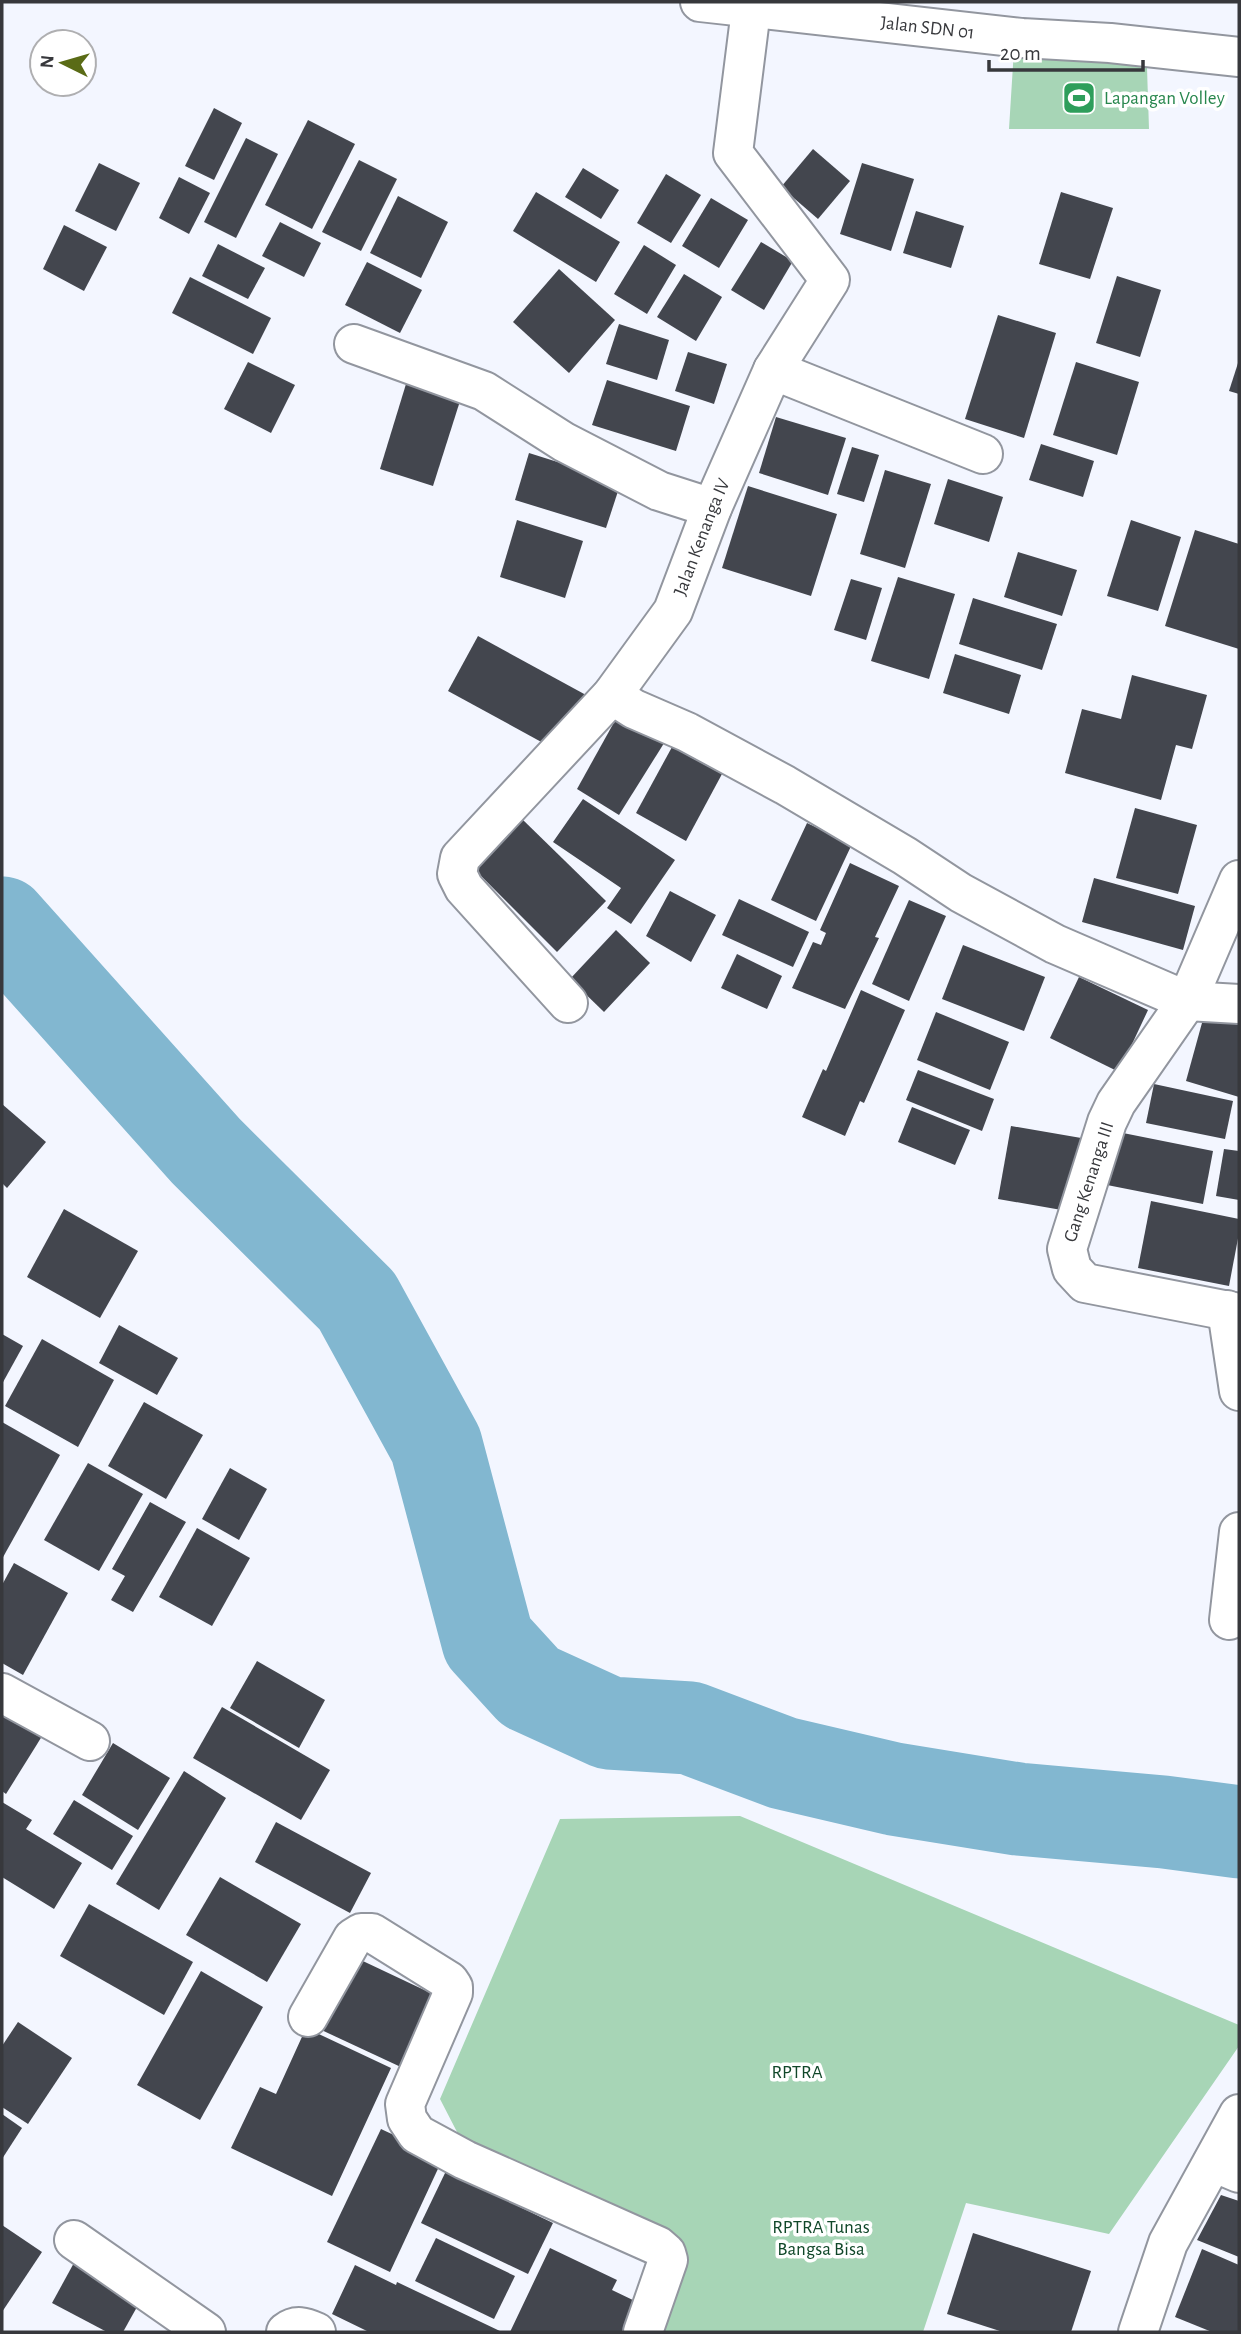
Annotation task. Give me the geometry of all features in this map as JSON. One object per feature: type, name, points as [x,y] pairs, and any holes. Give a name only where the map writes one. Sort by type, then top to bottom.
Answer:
[{"type":"street","name":"Jalan SDN 01","points":[[700,2],[752,5],[1022,38],[1110,43],[1239,57]]},
{"type":"street","name":"Jalan Kenanga IV","points":[[568,1003],[464,888],[457,874],[460,858],[612,695],[674,611],[712,508],[773,370],[831,280],[733,153],[752,5]]},
{"type":"street","points":[[355,344],[484,391],[576,449],[659,491],[712,508]]},
{"type":"street","points":[[773,370],[983,454]]},
{"type":"street","points":[[612,695],[634,709],[687,733],[785,785],[905,856],[961,893],[1055,944],[1187,1001],[1239,1004]]},
{"type":"street","name":"Gang Kenanga III","points":[[1233,1312],[1085,1283],[1072,1269],[1067,1249],[1107,1122],[1116,1103],[1187,1001],[1239,880]]},
{"type":"street","points":[[1233,1312],[1239,1391]]},
{"type":"street","points":[[1229,1620],[1239,1532]]},
{"type":"street","points":[[2,1693],[90,1741]]},
{"type":"street","points":[[308,2017],[352,1938],[361,1933],[372,1933],[449,1981],[453,1993],[405,2104],[407,2119],[417,2134],[464,2160],[659,2246],[666,2253],[668,2260],[643,2332]]},
{"type":"street","points":[[1138,2332],[1168,2243],[1226,2167],[1239,2114]]},
{"type":"street","points":[[74,2241],[206,2332]]},
{"type":"green space","name":"Lapangan Volley","points":[[1014,49],[1147,68],[1149,129],[1009,129]]},
{"type":"green space","name":"RPTRA","points":[[740,1816],[1239,2025],[1239,2046],[1109,2234],[966,2203],[923,2332],[647,2332],[675,2248],[471,2159],[440,2099],[560,1819]]},
{"type":"building","points":[[214,108],[242,123],[214,180],[185,166]]},
{"type":"building","points":[[308,120],[355,144],[312,229],[265,205]]},
{"type":"building","points":[[246,138],[278,154],[236,238],[204,222]]},
{"type":"building","points":[[813,149],[850,181],[818,219],[781,187]]},
{"type":"building","points":[[359,160],[397,179],[361,251],[322,232]]},
{"type":"building","points":[[99,163],[140,183],[116,231],[75,211]]},
{"type":"building","points":[[862,163],[914,179],[891,251],[840,234]]},
{"type":"building","points":[[583,168],[619,190],[601,219],[565,197]]},
{"type":"building","points":[[666,174],[701,195],[671,243],[637,223]]},
{"type":"building","points":[[179,177],[210,193],[189,234],[159,218]]},
{"type":"building","points":[[536,192],[620,242],[596,282],[513,231]]},
{"type":"building","points":[[1061,192],[1113,208],[1090,279],[1039,264]]},
{"type":"building","points":[[398,196],[448,222],[421,278],[370,253]]},
{"type":"building","points":[[711,198],[748,220],[719,268],[682,246]]},
{"type":"building","points":[[916,211],[964,226],[951,268],[903,253]]},
{"type":"building","points":[[280,222],[321,243],[304,277],[262,256]]},
{"type":"building","points":[[64,225],[107,247],[84,291],[43,269]]},
{"type":"building","points":[[761,242],[793,261],[764,310],[731,290]]},
{"type":"building","points":[[218,244],[265,268],[248,299],[202,276]]},
{"type":"building","points":[[644,245],[676,265],[647,314],[614,294]]},
{"type":"building","points":[[367,262],[422,290],[400,333],[345,305]]},
{"type":"building","points":[[559,269],[615,320],[569,373],[513,322]]},
{"type":"building","points":[[684,274],[722,297],[696,341],[657,317]]},
{"type":"building","points":[[1117,276],[1161,290],[1140,357],[1096,343]]},
{"type":"building","points":[[190,277],[271,318],[253,354],[172,313]]},
{"type":"building","points":[[998,315],[1056,333],[1024,438],[965,419]]},
{"type":"building","points":[[619,324],[669,340],[657,380],[606,364]]},
{"type":"building","points":[[688,352],[727,364],[714,404],[675,391]]},
{"type":"building","points":[[1239,360],[1239,394],[1229,391]]},
{"type":"building","points":[[248,362],[295,385],[271,433],[224,409]]},
{"type":"building","points":[[1076,362],[1139,382],[1117,455],[1053,435]]},
{"type":"building","points":[[607,380],[690,406],[676,451],[592,425]]},
{"type":"building","points":[[406,384],[460,401],[433,486],[380,469]]},
{"type":"building","points":[[776,417],[846,438],[828,495],[759,473]]},
{"type":"building","points":[[1041,444],[1094,461],[1083,497],[1029,480]]},
{"type":"building","points":[[852,447],[879,455],[864,502],[837,494]]},
{"type":"building","points":[[529,453],[621,482],[606,528],[515,500]]},
{"type":"building","points":[[885,470],[931,484],[905,568],[860,554]]},
{"type":"building","points":[[948,479],[1003,497],[989,542],[934,524]]},
{"type":"building","points":[[748,486],[837,514],[811,596],[722,568]]},
{"type":"building","points":[[517,520],[583,541],[565,598],[500,577]]},
{"type":"building","points":[[1131,520],[1181,537],[1158,611],[1107,596]]},
{"type":"building","points":[[1195,530],[1239,544],[1239,649],[1165,626]]},
{"type":"building","points":[[1018,552],[1077,570],[1062,616],[1004,597]]},
{"type":"building","points":[[898,577],[955,594],[929,679],[871,661]]},
{"type":"building","points":[[851,579],[882,588],[866,640],[834,630]]},
{"type":"building","points":[[973,598],[1057,624],[1042,670],[959,644]]},
{"type":"building","points":[[478,636],[586,695],[556,750],[448,691]]},
{"type":"building","points":[[955,654],[1021,675],[1009,714],[943,693]]},
{"type":"building","points":[[1132,675],[1207,695],[1192,749],[1176,745],[1161,800],[1065,773],[1082,709],[1121,719]]},
{"type":"building","points":[[617,717],[666,740],[619,815],[577,789]]},
{"type":"building","points":[[672,747],[722,774],[686,841],[636,813]]},
{"type":"building","points":[[583,799],[675,860],[631,924],[607,908],[621,888],[553,842]]},
{"type":"building","points":[[1135,808],[1197,825],[1178,894],[1116,878]]},
{"type":"building","points":[[521,818],[606,901],[557,952],[473,868]]},
{"type":"building","points":[[807,823],[852,844],[816,921],[771,900]]},
{"type":"building","points":[[850,863],[899,886],[875,937],[879,938],[845,1009],[792,988],[813,942],[821,945],[826,933],[820,930]]},
{"type":"building","points":[[1094,878],[1195,906],[1183,950],[1082,922]]},
{"type":"building","points":[[670,891],[716,915],[691,962],[646,936]]},
{"type":"building","points":[[739,899],[809,932],[793,967],[722,935]]},
{"type":"building","points":[[909,900],[946,916],[909,1001],[872,984]]},
{"type":"building","points":[[616,930],[650,963],[604,1012],[570,979]]},
{"type":"building","points":[[963,945],[1045,977],[1024,1031],[942,999]]},
{"type":"building","points":[[737,954],[782,976],[767,1009],[721,988]]},
{"type":"building","points":[[1079,977],[1148,1010],[1119,1072],[1050,1038]]},
{"type":"building","points":[[861,990],[905,1010],[864,1103],[860,1101],[845,1136],[802,1117],[823,1069],[826,1071]]},
{"type":"building","points":[[936,1012],[1009,1042],[990,1090],[917,1060]]},
{"type":"building","points":[[1205,1012],[1239,1022],[1239,1097],[1186,1081]]},
{"type":"building","points":[[918,1070],[994,1099],[982,1131],[906,1100]]},
{"type":"building","points":[[1154,1084],[1233,1101],[1225,1139],[1146,1123]]},
{"type":"building","points":[[2,1104],[46,1142],[7,1188],[2,1183]]},
{"type":"building","points":[[912,1107],[970,1130],[955,1165],[898,1142]]},
{"type":"building","points":[[1011,1126],[1087,1139],[1073,1212],[998,1199]]},
{"type":"building","points":[[1113,1131],[1213,1151],[1203,1204],[1102,1184]]},
{"type":"building","points":[[1224,1149],[1239,1151],[1239,1200],[1216,1196]]},
{"type":"building","points":[[1151,1201],[1239,1219],[1229,1286],[1138,1268]]},
{"type":"building","points":[[64,1209],[138,1251],[100,1318],[27,1277]]},
{"type":"building","points":[[119,1325],[178,1358],[157,1395],[99,1363]]},
{"type":"building","points":[[2,1334],[23,1346],[2,1384]]},
{"type":"building","points":[[42,1339],[114,1380],[78,1447],[5,1406]]},
{"type":"building","points":[[144,1402],[203,1435],[166,1499],[108,1466]]},
{"type":"building","points":[[2,1422],[60,1455],[2,1559]]},
{"type":"building","points":[[88,1463],[143,1494],[99,1571],[44,1540]]},
{"type":"building","points":[[230,1468],[267,1489],[239,1540],[202,1519]]},
{"type":"building","points":[[150,1502],[186,1522],[133,1612],[111,1600],[125,1576],[112,1569]]},
{"type":"building","points":[[197,1528],[250,1558],[212,1626],[159,1597]]},
{"type":"building","points":[[14,1563],[68,1593],[23,1675],[2,1663],[2,1585]]},
{"type":"building","points":[[257,1661],[325,1700],[299,1748],[230,1708]]},
{"type":"building","points":[[222,1707],[330,1770],[301,1820],[193,1758]]},
{"type":"building","points":[[2,1711],[49,1725],[6,1794],[2,1791]]},
{"type":"building","points":[[113,1743],[170,1778],[138,1830],[82,1795]]},
{"type":"building","points":[[184,1771],[226,1798],[159,1910],[116,1884]]},
{"type":"building","points":[[74,1800],[133,1836],[112,1870],[53,1834]]},
{"type":"building","points":[[2,1802],[32,1820],[26,1829],[82,1863],[54,1909],[2,1877]]},
{"type":"building","points":[[276,1822],[371,1873],[350,1913],[255,1862]]},
{"type":"building","points":[[220,1877],[301,1924],[267,1982],[186,1935]]},
{"type":"building","points":[[89,1904],[193,1962],[164,2015],[60,1956]]},
{"type":"building","points":[[348,1954],[437,1996],[403,2068],[315,2027]]},
{"type":"building","points":[[201,1971],[263,2007],[200,2120],[137,2085]]},
{"type":"building","points":[[18,2022],[72,2058],[28,2124],[2,2107],[2,2046]]},
{"type":"building","points":[[306,2028],[391,2068],[332,2196],[231,2148],[260,2087],[276,2094]]},
{"type":"building","points":[[2,2114],[22,2128],[2,2159]]},
{"type":"building","points":[[381,2129],[443,2158],[390,2272],[327,2242]]},
{"type":"building","points":[[446,2171],[553,2223],[528,2274],[421,2223]]},
{"type":"building","points":[[1221,2195],[1239,2201],[1239,2257],[1197,2240]]},
{"type":"building","points":[[2,2225],[42,2252],[2,2312]]},
{"type":"building","points":[[973,2233],[1091,2271],[1071,2332],[1003,2332],[947,2314]]},
{"type":"building","points":[[436,2238],[515,2276],[494,2319],[415,2281]]},
{"type":"building","points":[[550,2248],[617,2280],[612,2290],[637,2302],[622,2332],[510,2332]]},
{"type":"building","points":[[1202,2249],[1239,2265],[1239,2332],[1212,2332],[1175,2317]]},
{"type":"building","points":[[75,2261],[142,2298],[123,2332],[107,2332],[52,2303]]},
{"type":"building","points":[[355,2265],[502,2332],[369,2332],[332,2314]]},
{"type":"waterway","points":[[2,923],[206,1151],[357,1301],[436,1445],[488,1641],[530,1687],[609,1723],[690,1728],[783,1763],[894,1789],[1018,1809],[1164,1822],[1239,1832]]},
{"type":"place","name":"Lapangan Volley","points":[[1079,98]]},
{"type":"park label","name":"RPTRA Tunas Bangsa Bisa","points":[[821,2238]]}]
